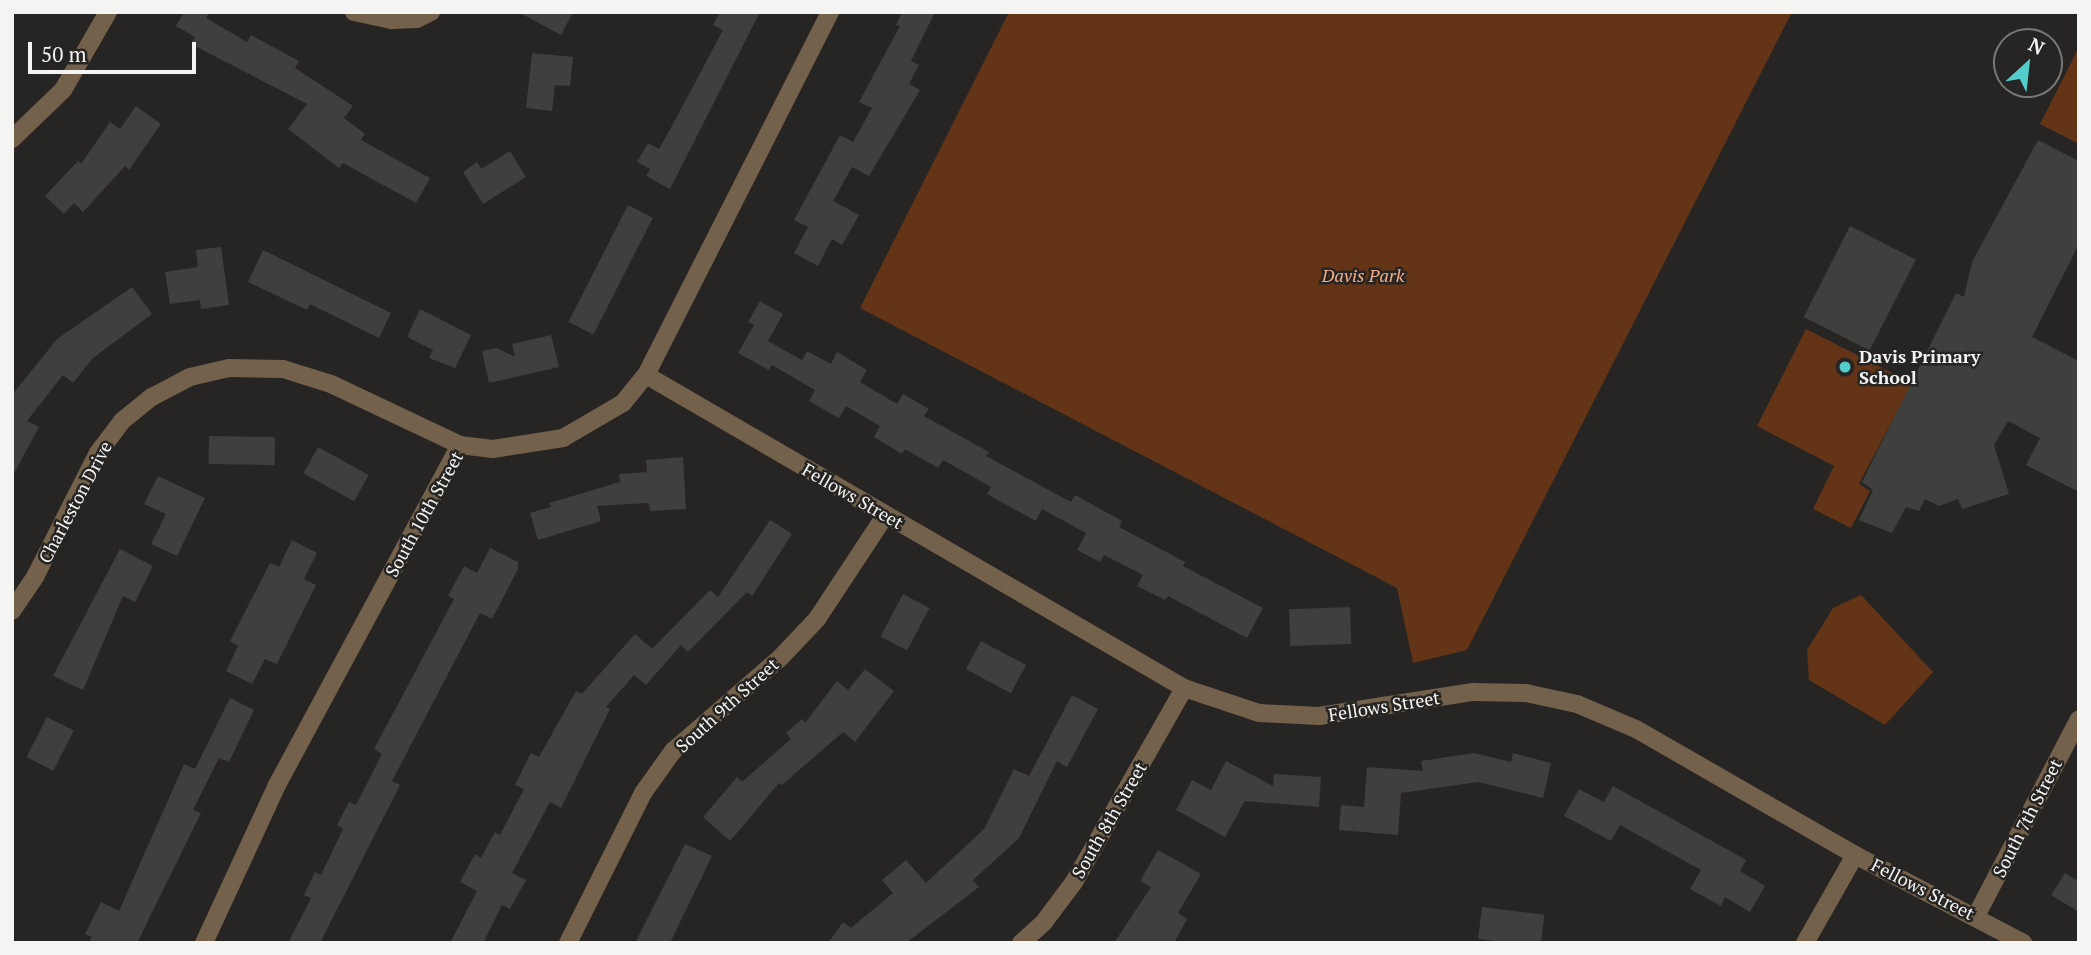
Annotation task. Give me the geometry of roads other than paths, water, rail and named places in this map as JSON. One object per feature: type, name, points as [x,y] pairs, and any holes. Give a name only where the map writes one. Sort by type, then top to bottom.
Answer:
[{"type":"street","points":[[12,139],[63,90],[108,12]]},
{"type":"street","points":[[354,12],[392,20],[424,16]]},
{"type":"street","name":"South 10th Street","points":[[204,943],[277,785],[460,445],[493,449],[563,438],[623,403],[646,375],[830,12]]},
{"type":"street","name":"Charleston Drive","points":[[12,611],[36,577],[98,453],[122,421],[152,397],[190,377],[229,368],[283,369],[331,384],[460,445]]},
{"type":"street","name":"Fellows Street","points":[[646,375],[1184,688],[1259,713],[1319,716],[1473,692],[1526,693],[1577,704],[1636,729],[1855,855],[1976,916],[2023,943]]},
{"type":"street","name":"South 9th Street","points":[[568,943],[643,793],[673,751],[781,657],[817,619],[886,516]]},
{"type":"street","name":"South 8th Street","points":[[1021,943],[1044,922],[1074,882],[1184,688]]},
{"type":"street","name":"South 7th Street","points":[[1976,916],[2079,719]]},
{"type":"street","points":[[1805,943],[1855,855]]},
{"type":"place","name":"Davis Primary School","points":[[1845,367]]},
{"type":"park label","name":"Davis Park","points":[[1363,275]]}]
